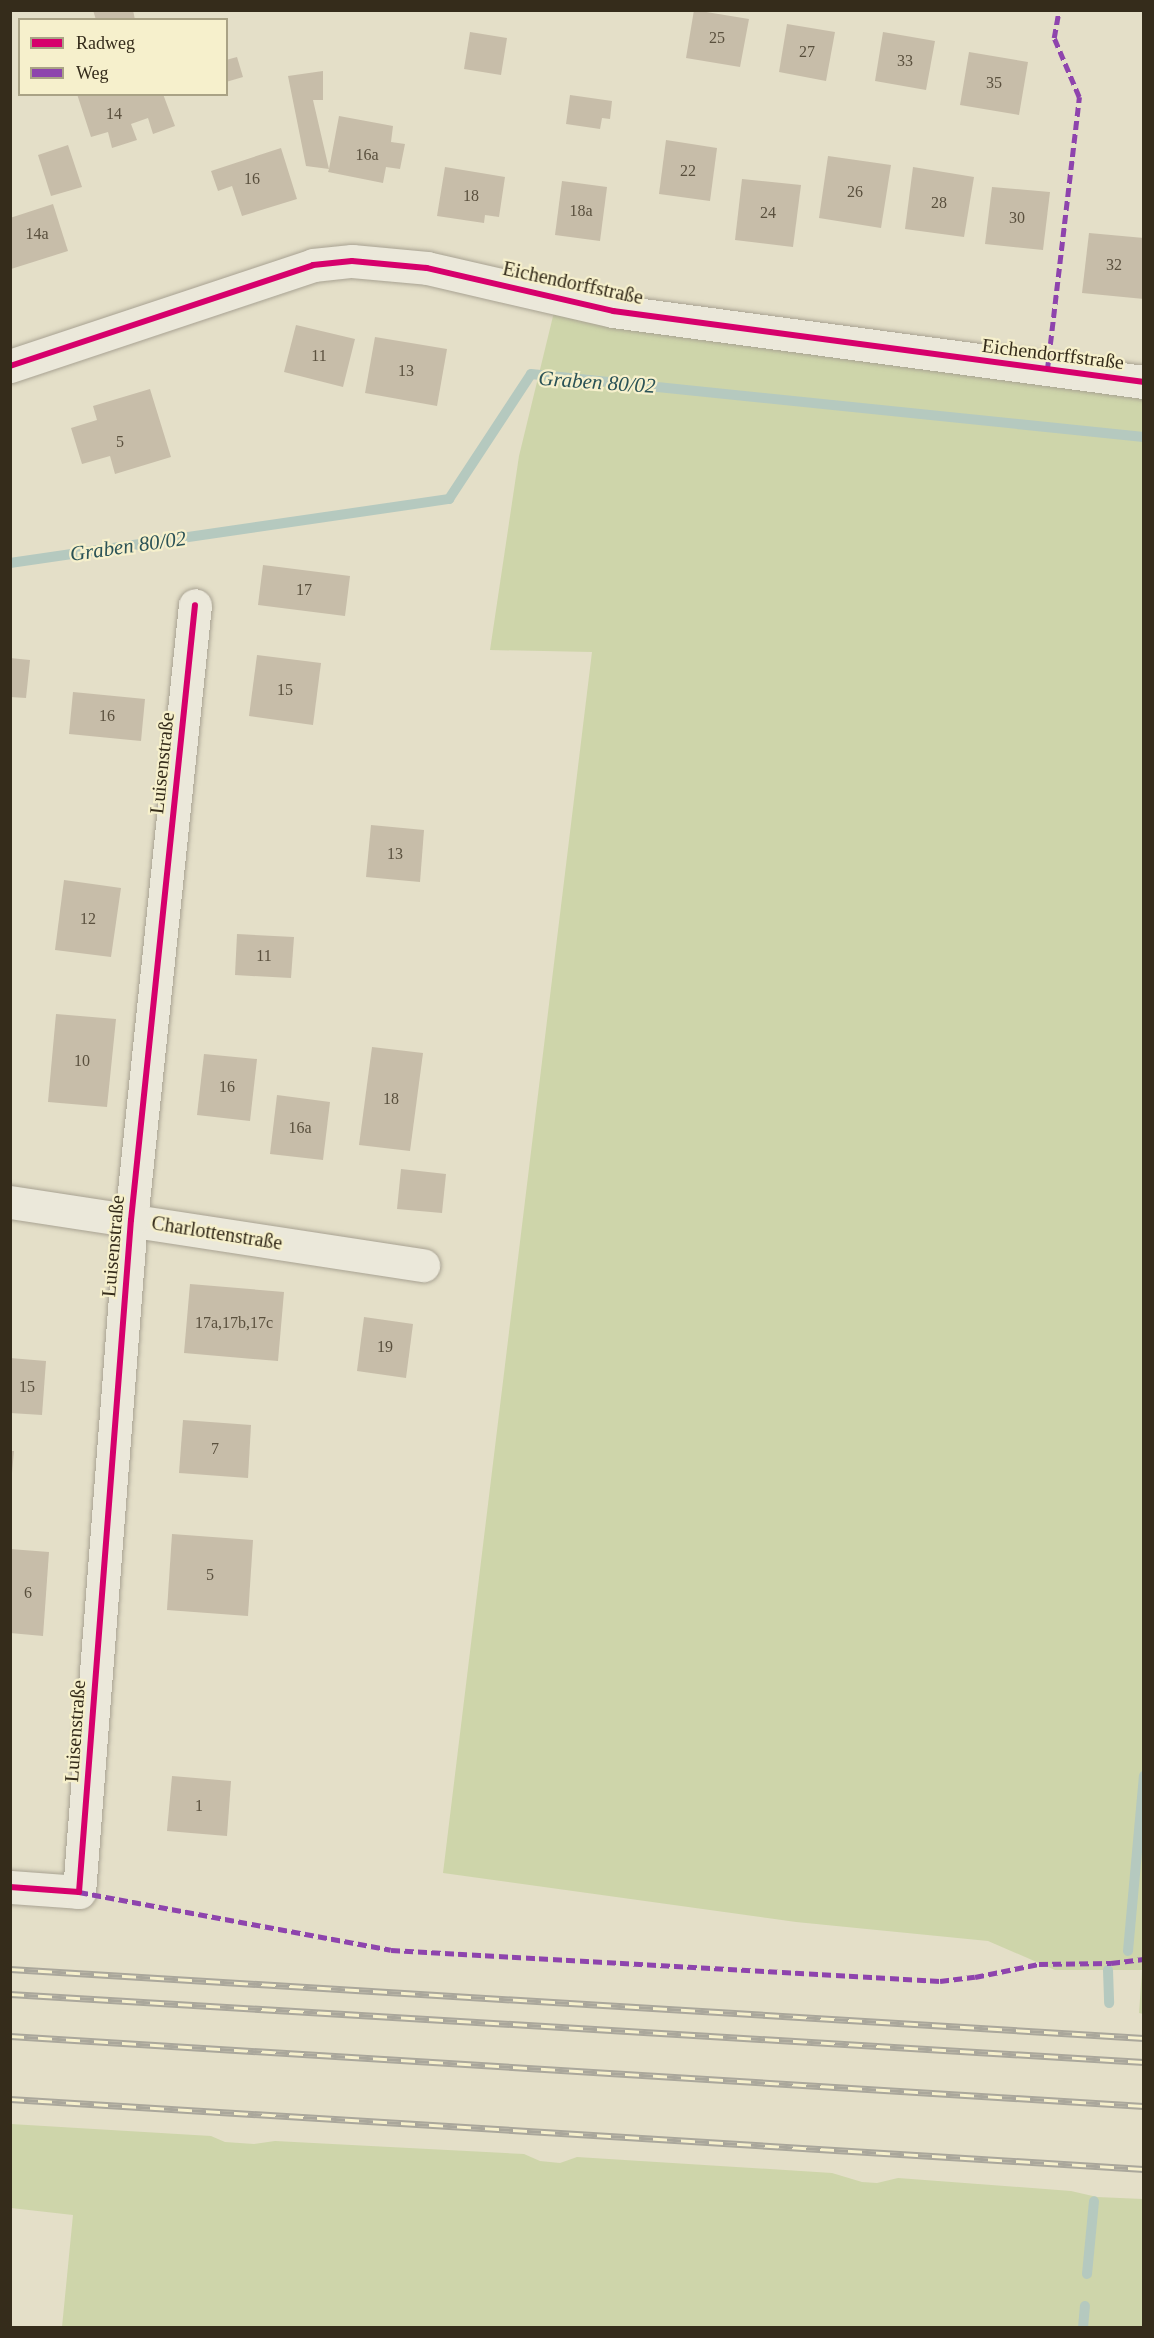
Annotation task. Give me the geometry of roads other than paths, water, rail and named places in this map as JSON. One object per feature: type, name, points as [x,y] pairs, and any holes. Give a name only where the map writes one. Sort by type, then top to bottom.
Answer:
[{"type":"street","name":"Eichendorffstraße","points":[[10,366],[313,265],[352,261],[427,268],[613,311],[1143,382]]},
{"type":"street","name":"Luisenstraße","points":[[10,1887],[79,1892],[131,1220],[195,605]]},
{"type":"street","name":"Charlottenstraße","points":[[10,1202],[423,1264]]},
{"type":"waterway","name":"Graben 80/02","points":[[10,563],[449,499],[531,374],[1144,437]]},
{"type":"waterway","points":[[1128,1951],[1144,1776]]},
{"type":"waterway","points":[[1108,1970],[1109,2003]]},
{"type":"waterway","points":[[1087,2274],[1094,2201]]},
{"type":"waterway","points":[[1083,2328],[1085,2306]]},
{"type":"railway","points":[[10,1969],[1144,2038]]},
{"type":"railway","points":[[10,1994],[1144,2062]]},
{"type":"railway","points":[[10,2036],[1144,2106]]},
{"type":"railway","points":[[10,2099],[1144,2169]]}]
